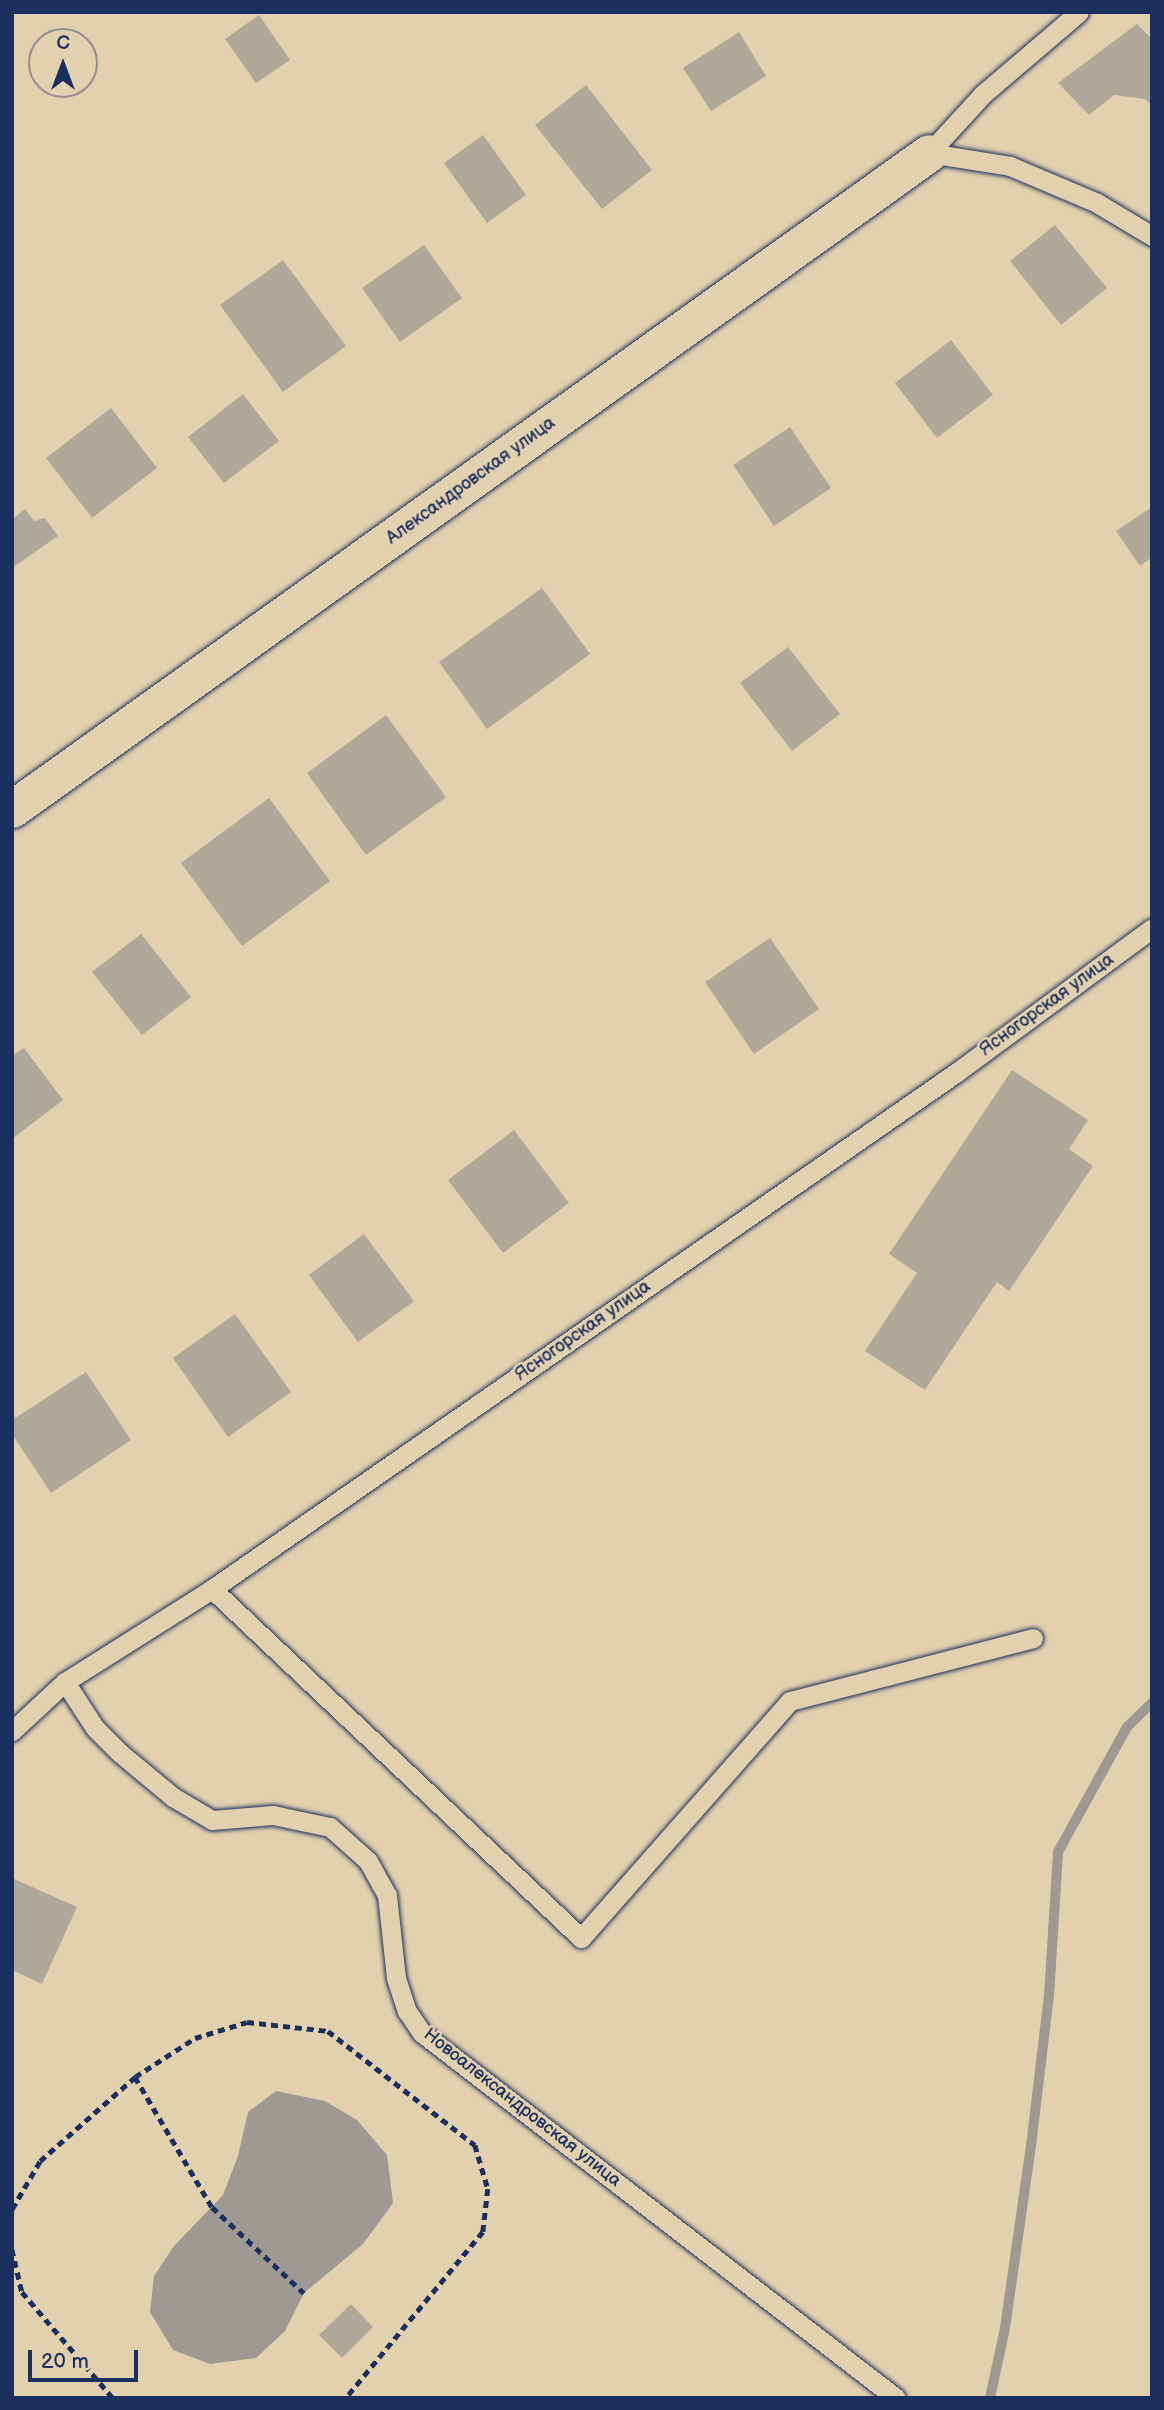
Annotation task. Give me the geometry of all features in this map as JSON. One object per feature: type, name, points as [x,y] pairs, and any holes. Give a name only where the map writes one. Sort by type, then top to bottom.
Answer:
[{"type":"street","name":"Александровская улица","points":[[12,809],[929,153]]},
{"type":"lane","points":[[929,153],[983,94],[1079,12]]},
{"type":"lane","points":[[929,153],[1010,166],[1097,203],[1152,236]]},
{"type":"lane","name":"Ясногорская улица","points":[[12,1731],[65,1682],[212,1589],[957,1072],[1152,928]]},
{"type":"lane","points":[[212,1589],[581,1938],[790,1701],[1033,1638]]},
{"type":"lane","name":"Новоалександровская улица","points":[[65,1682],[95,1728],[120,1753],[173,1797],[212,1820],[273,1815],[330,1827],[368,1861],[387,1895],[396,1978],[407,2011],[422,2033],[895,2398]]},
{"type":"path","points":[[12,2209],[40,2161],[135,2077],[195,2038],[247,2022],[328,2031],[475,2145],[488,2189],[483,2232],[346,2398]]},
{"type":"path","points":[[135,2077],[212,2207],[304,2293]]},
{"type":"path","points":[[12,2249],[22,2292],[113,2398]]},
{"type":"shaded area","points":[[276,2091],[325,2101],[357,2120],[387,2155],[393,2203],[363,2244],[304,2293],[285,2331],[256,2358],[210,2364],[173,2350],[150,2312],[154,2276],[174,2246],[223,2195],[238,2156],[248,2112]]},
{"type":"building","points":[[259,15],[290,60],[256,83],[225,39]]},
{"type":"building","points":[[1137,24],[1152,39],[1152,106],[1145,99],[1114,95],[1089,115],[1058,83]]},
{"type":"building","points":[[739,32],[766,76],[711,111],[683,68]]},
{"type":"building","points":[[586,85],[652,170],[602,209],[535,125]]},
{"type":"building","points":[[483,135],[526,195],[487,223],[444,163]]},
{"type":"building","points":[[1055,225],[1107,288],[1061,325],[1010,261]]},
{"type":"building","points":[[424,245],[462,298],[400,342],[362,288]]},
{"type":"building","points":[[283,260],[346,346],[283,392],[220,305]]},
{"type":"building","points":[[951,340],[993,395],[937,438],[895,383]]},
{"type":"building","points":[[243,394],[279,441],[224,483],[188,437]]},
{"type":"building","points":[[111,408],[157,468],[92,518],[46,458]]},
{"type":"building","points":[[790,427],[831,488],[774,526],[733,465]]},
{"type":"building","points":[[1152,507],[1152,557],[1140,566],[1116,531]]},
{"type":"building","points":[[25,509],[34,521],[45,518],[58,536],[12,568],[12,519]]},
{"type":"building","points":[[542,588],[590,654],[487,729],[439,662]]},
{"type":"building","points":[[788,647],[840,714],[792,751],[740,683]]},
{"type":"building","points":[[386,715],[446,797],[366,855],[307,773]]},
{"type":"building","points":[[269,798],[330,881],[242,946],[181,863]]},
{"type":"building","points":[[141,934],[191,997],[142,1035],[92,972]]},
{"type":"building","points":[[770,938],[819,1009],[754,1054],[705,982]]},
{"type":"building","points":[[24,1048],[63,1100],[12,1139],[12,1056]]},
{"type":"building","points":[[1012,1070],[1088,1120],[1069,1149],[1093,1166],[1009,1291],[997,1282],[925,1390],[865,1351],[917,1273],[889,1254]]},
{"type":"building","points":[[514,1130],[569,1203],[503,1253],[448,1180]]},
{"type":"building","points":[[364,1234],[414,1301],[358,1342],[309,1275]]},
{"type":"building","points":[[235,1314],[291,1392],[228,1437],[173,1358]]},
{"type":"building","points":[[86,1372],[131,1440],[51,1493],[12,1434],[12,1420]]},
{"type":"building","points":[[12,1878],[77,1907],[42,1984],[12,1970]]},
{"type":"building","points":[[351,2304],[373,2327],[342,2358],[319,2335]]},
{"type":"waterway","points":[[990,2398],[1005,2328],[1031,2146],[1049,1996],[1058,1852],[1127,1727],[1152,1703]]}]
